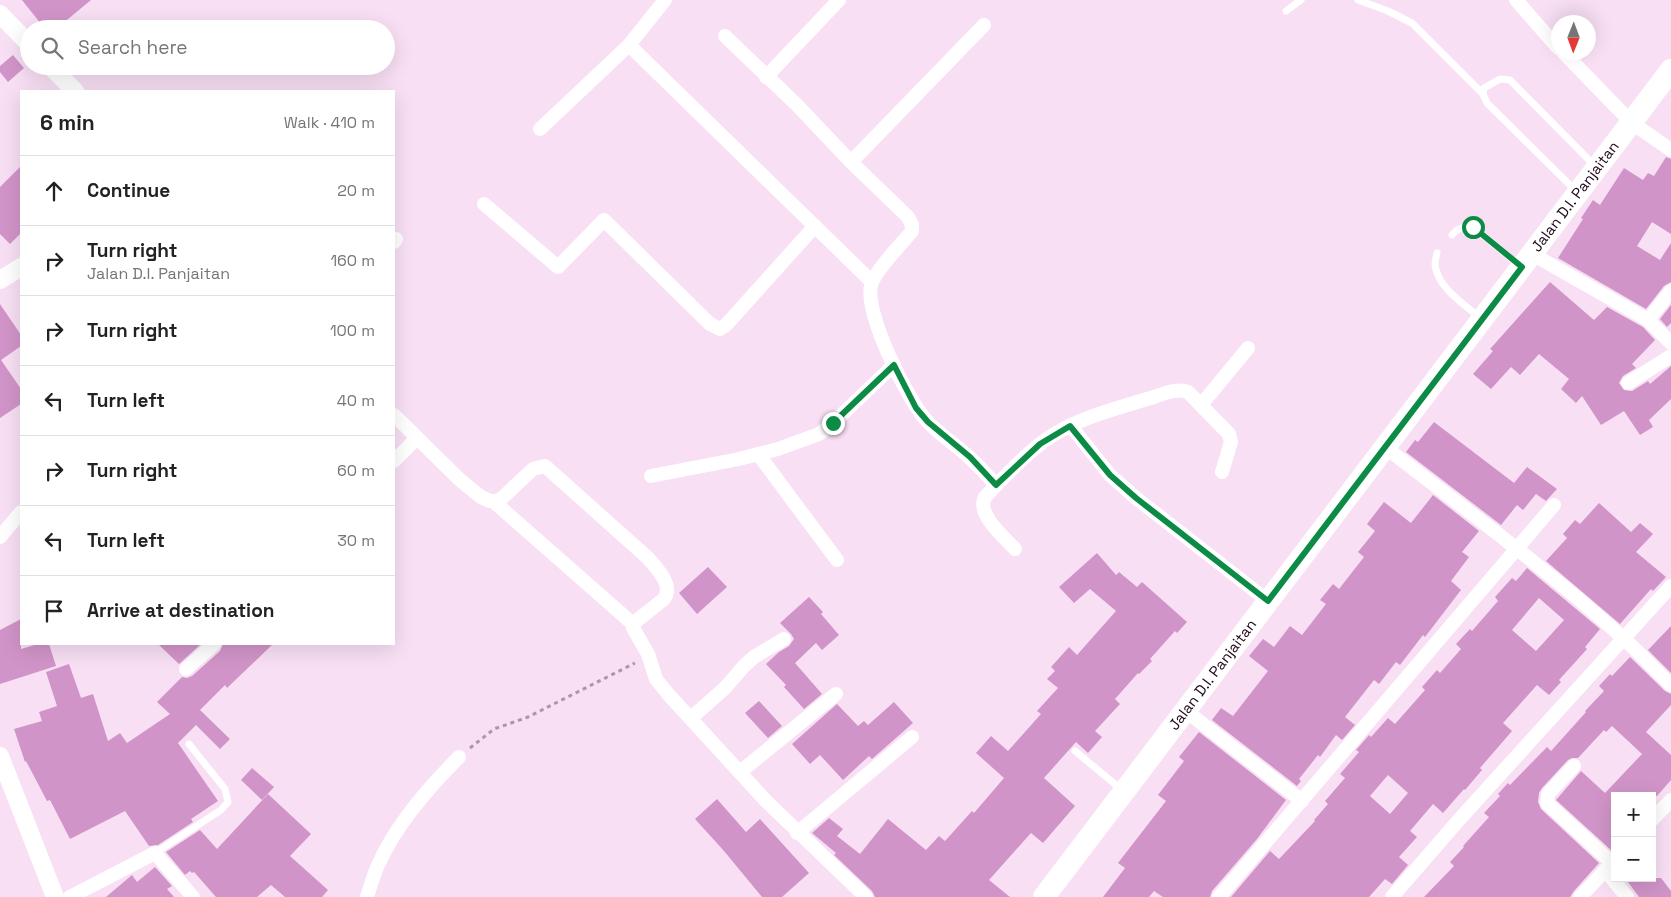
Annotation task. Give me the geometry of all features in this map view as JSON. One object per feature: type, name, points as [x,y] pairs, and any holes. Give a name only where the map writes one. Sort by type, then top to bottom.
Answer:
[{"type":"main road","name":"Jalan D.I. Panjaitan","points":[[1044,897],[1671,70]]},
{"type":"street","points":[[540,129],[629,44],[665,0]]},
{"type":"street","points":[[766,77],[840,0]]},
{"type":"street","points":[[1516,0],[1551,40]]},
{"type":"street","points":[[0,14],[20,35]]},
{"type":"street","points":[[851,162],[984,26]]},
{"type":"street","points":[[725,36],[796,104],[851,162],[908,217],[912,225],[912,231],[872,282],[870,292],[874,314],[894,365],[916,408],[928,422],[970,457],[996,485]]},
{"type":"street","points":[[629,44],[872,282]]},
{"type":"street","points":[[1571,60],[1632,123],[1671,150]]},
{"type":"street","points":[[59,75],[74,90]]},
{"type":"street","points":[[484,204],[558,267],[604,220],[710,324],[720,329],[726,326],[815,226]]},
{"type":"street","points":[[1527,261],[1648,320],[1671,343]]},
{"type":"street","points":[[0,280],[20,268]]},
{"type":"street","points":[[1648,320],[1671,291]]},
{"type":"street","points":[[1201,405],[1248,348]]},
{"type":"street","points":[[1628,383],[1671,356]]},
{"type":"street","points":[[651,476],[778,449],[819,434],[894,365]]},
{"type":"street","points":[[1015,548],[988,518],[982,504],[985,497],[1040,444],[1070,426],[1115,409],[1179,390],[1188,392],[1229,434],[1230,442],[1222,472]]},
{"type":"street","points":[[395,416],[467,486],[486,500],[493,501],[502,498],[533,469],[542,466],[548,468],[629,541],[660,572],[668,588],[666,597],[634,624]]},
{"type":"street","points":[[1070,426],[1110,475],[1136,498],[1268,601]]},
{"type":"street","points":[[395,460],[417,438]]},
{"type":"street","points":[[1385,446],[1517,548],[1623,638],[1671,685]]},
{"type":"street","points":[[758,454],[837,560]]},
{"type":"street","points":[[493,501],[634,624],[634,633],[649,656],[658,683],[797,833],[866,897]]},
{"type":"street","points":[[1219,897],[1554,505]]},
{"type":"street","points":[[0,537],[20,513]]},
{"type":"street","points":[[1392,897],[1457,822],[1671,586]]},
{"type":"street","points":[[691,718],[725,688],[754,656],[784,638]]},
{"type":"street","points":[[186,669],[213,645]]},
{"type":"street","points":[[740,772],[836,694]]},
{"type":"street","points":[[1186,711],[1302,801]]},
{"type":"street","points":[[797,833],[912,737]]},
{"type":"street","points":[[0,756],[55,897]]},
{"type":"street","points":[[367,897],[381,858],[402,825],[426,793],[460,757]]},
{"type":"street","points":[[1574,766],[1548,794],[1547,803],[1611,864],[1580,897]]},
{"type":"street","points":[[1656,816],[1671,800]]},
{"type":"street","points":[[70,897],[155,853],[193,897]]},
{"type":"street","points":[[1620,882],[1627,897]]},
{"type":"lane","points":[[1286,11],[1301,0]]},
{"type":"lane","points":[[1358,0],[1388,11],[1412,23],[1483,94],[1487,103],[1578,193]]},
{"type":"lane","points":[[1483,94],[1484,88],[1500,78],[1510,80],[1597,168]]},
{"type":"lane","points":[[1452,235],[1455,230],[1463,227],[1473,227],[1527,261]]},
{"type":"lane","points":[[1437,253],[1435,264],[1447,290],[1482,320]]},
{"type":"lane","points":[[155,853],[221,810],[228,802],[228,794],[225,789],[189,744]]},
{"type":"lane","points":[[1075,751],[1124,791]]},
{"type":"path","points":[[460,757],[481,737],[494,729],[528,717],[649,656]]},
{"type":"building","points":[[22,0],[91,0],[67,20],[38,20]]},
{"type":"building","points":[[13,55],[20,63],[20,72],[8,82],[0,72],[0,66]]},
{"type":"building","points":[[1666,157],[1671,159],[1671,234],[1652,222],[1637,246],[1660,260],[1671,243],[1671,282],[1664,286],[1646,309],[1558,258],[1593,200],[1600,205],[1624,168],[1643,180],[1648,173],[1654,176]]},
{"type":"building","points":[[20,167],[20,234],[10,244],[0,234],[0,187]]},
{"type":"building","points":[[1550,282],[1594,320],[1607,307],[1643,327],[1655,340],[1632,364],[1636,368],[1623,376],[1619,383],[1624,390],[1632,391],[1648,381],[1650,384],[1671,366],[1671,399],[1649,420],[1653,427],[1640,435],[1624,411],[1601,425],[1582,396],[1576,403],[1561,389],[1569,379],[1539,354],[1520,375],[1511,367],[1491,389],[1473,374],[1493,351],[1490,349]]},
{"type":"building","points":[[0,304],[20,334],[20,347],[1,360],[20,388],[20,405],[0,418]]},
{"type":"building","points":[[1671,305],[1671,323],[1667,327],[1660,319]]},
{"type":"building","points":[[1434,422],[1514,483],[1527,467],[1557,489],[1546,501],[1536,494],[1523,510],[1517,505],[1501,525],[1406,452],[1415,440],[1418,442]]},
{"type":"building","points":[[1433,495],[1479,531],[1462,552],[1469,557],[1451,581],[1461,590],[1425,637],[1423,635],[1400,665],[1396,662],[1379,684],[1374,680],[1345,717],[1355,725],[1342,740],[1336,735],[1320,757],[1318,755],[1299,779],[1301,781],[1297,786],[1212,720],[1221,708],[1233,716],[1268,671],[1249,656],[1263,639],[1274,647],[1290,626],[1302,635],[1326,604],[1320,600],[1333,584],[1339,589],[1364,557],[1358,552],[1375,531],[1367,524],[1384,502],[1411,523]]},
{"type":"building","points":[[1599,503],[1631,532],[1640,523],[1653,534],[1636,552],[1666,577],[1653,591],[1651,589],[1620,624],[1546,561],[1567,538],[1563,534],[1575,520],[1580,524]]},
{"type":"building","points":[[1097,553],[1116,575],[1119,572],[1137,587],[1142,582],[1187,622],[1177,633],[1175,631],[1150,659],[1152,661],[1138,673],[1115,699],[1120,704],[1095,731],[1102,737],[1088,753],[1076,742],[1044,778],[1075,806],[1043,843],[1031,833],[989,880],[1010,897],[875,897],[872,891],[834,855],[836,853],[812,833],[829,818],[843,829],[837,836],[860,854],[888,819],[926,850],[939,836],[945,841],[972,811],[974,813],[1004,778],[976,753],[991,736],[1008,751],[1041,714],[1037,711],[1058,688],[1047,679],[1055,671],[1051,667],[1069,647],[1077,655],[1116,611],[1090,589],[1074,603],[1059,587]]},
{"type":"building","points":[[708,567],[727,587],[697,614],[679,593]]},
{"type":"building","points":[[1527,568],[1600,629],[1585,647],[1587,649],[1559,680],[1561,682],[1549,695],[1537,685],[1503,723],[1512,731],[1480,768],[1482,770],[1465,790],[1443,813],[1433,804],[1410,831],[1417,837],[1399,857],[1408,865],[1392,884],[1385,879],[1369,897],[1231,897],[1270,851],[1279,859],[1315,821],[1328,804],[1325,801],[1345,778],[1340,774],[1359,752],[1356,750],[1388,718],[1395,724],[1425,690],[1422,687],[1437,670],[1440,673],[1461,649],[1456,644],[1470,629],[1472,631],[1498,601],[1495,597],[1512,578],[1516,581]],"holes":[[[1539,598],[1564,620],[1536,651],[1512,630]],[[1388,775],[1408,793],[1390,814],[1370,796]]]},
{"type":"building","points":[[809,597],[823,612],[821,614],[839,635],[822,650],[816,643],[795,663],[822,694],[804,709],[784,687],[786,685],[766,664],[789,646],[794,639],[780,623]]},
{"type":"building","points":[[20,620],[21,649],[35,645],[49,645],[56,666],[0,684],[0,630]]},
{"type":"building","points":[[1671,626],[1671,673],[1648,650]]},
{"type":"building","points":[[159,645],[200,645],[179,664]]},
{"type":"building","points":[[223,645],[272,645],[227,688],[225,685],[200,710],[230,739],[220,749],[196,725],[178,743],[218,801],[191,819],[193,822],[158,845],[149,846],[125,811],[70,839],[50,800],[47,801],[25,762],[14,729],[42,721],[39,712],[57,706],[46,672],[69,664],[81,698],[93,694],[108,741],[120,733],[127,743],[170,714],[157,702],[182,677],[192,676],[220,651]]},
{"type":"building","points":[[1630,657],[1665,691],[1671,694],[1671,705],[1646,732],[1671,755],[1671,780],[1657,796],[1656,792],[1611,792],[1611,850],[1556,800],[1581,771],[1605,793],[1642,754],[1612,726],[1606,732],[1604,730],[1578,758],[1568,760],[1539,793],[1538,802],[1541,809],[1599,863],[1570,897],[1424,897],[1454,866],[1450,862],[1489,817],[1484,813],[1500,796],[1498,794],[1508,783],[1510,785],[1547,747],[1551,751],[1604,691],[1599,686],[1610,674],[1612,676]]},
{"type":"building","points":[[759,701],[782,726],[768,738],[745,713]]},
{"type":"building","points":[[894,702],[913,723],[872,759],[869,756],[843,780],[820,755],[810,764],[792,744],[837,704],[858,726],[864,721],[868,725]]},
{"type":"building","points":[[1199,732],[1286,800],[1257,839],[1212,891],[1210,897],[1163,897],[1154,891],[1149,897],[1103,897],[1125,868],[1118,863],[1166,801],[1158,795],[1184,761],[1179,757]]},
{"type":"building","points":[[252,768],[274,787],[262,800],[241,780]]},
{"type":"building","points":[[268,794],[311,834],[290,856],[328,890],[322,897],[285,897],[271,885],[257,897],[216,897],[194,872],[190,871],[185,875],[166,852],[200,830],[217,849]]},
{"type":"building","points":[[717,799],[746,832],[760,819],[809,873],[782,897],[762,897],[695,819]]},
{"type":"building","points":[[155,867],[172,886],[167,889],[174,897],[106,897],[132,875],[137,882]]},
{"type":"building","points":[[1656,878],[1661,878],[1671,891],[1671,897],[1639,897],[1628,882],[1656,882]]},
{"type":"route","points":[[833,423],[894,365],[916,408],[928,422],[970,457],[996,485],[1040,444],[1070,426],[1110,475],[1136,498],[1268,601],[1522,267],[1473,227]]}]
